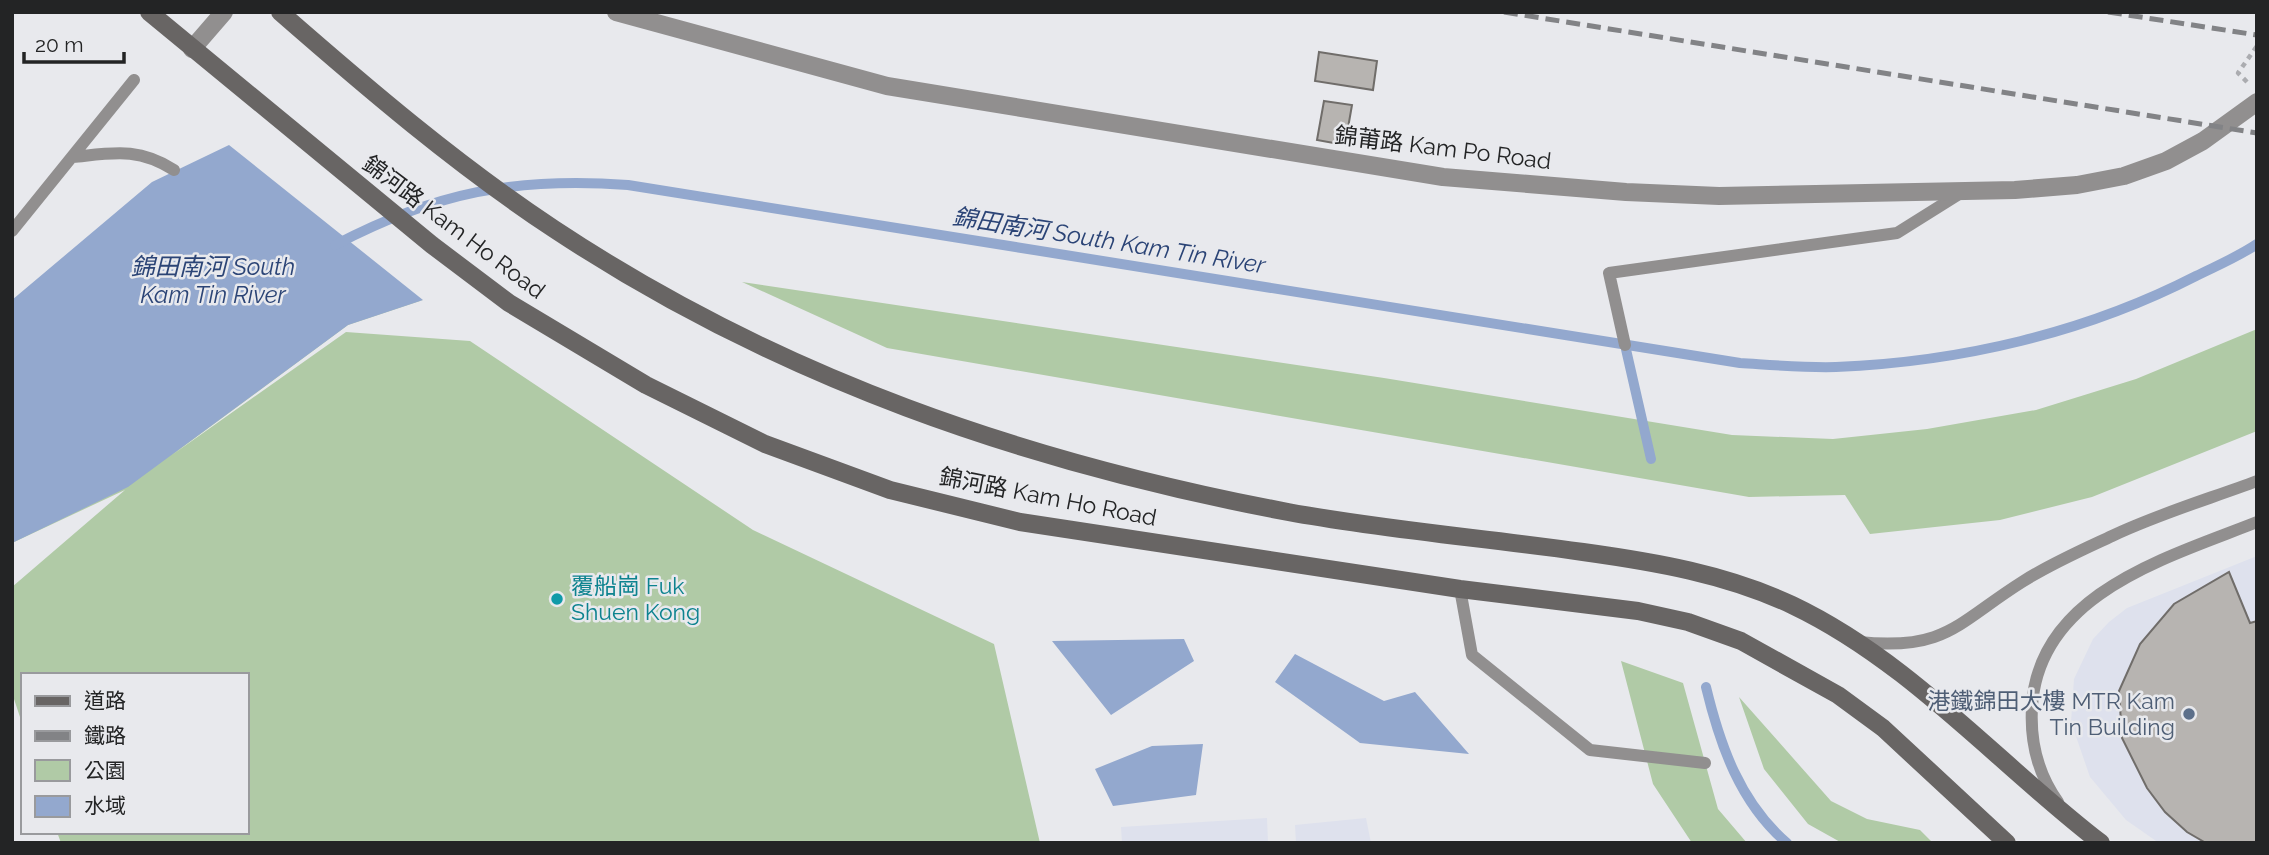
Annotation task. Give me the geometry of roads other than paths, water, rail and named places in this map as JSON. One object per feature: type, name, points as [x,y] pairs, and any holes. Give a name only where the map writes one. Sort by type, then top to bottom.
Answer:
[{"type":"main road","name":"錦河路 Kam Ho Road","points":[[149,12],[469,275],[548,328],[705,416],[765,444],[890,490],[1020,522],[1460,589],[1638,611],[1688,622],[1741,641],[1838,695],[1883,728],[2007,843]]},
{"type":"main road","name":"錦河路 Kam Ho Road","points":[[280,12],[490,183],[553,229],[634,279],[790,360],[914,413],[1124,478],[1294,513],[1668,565],[1750,588],[1788,603],[1859,642],[1912,682],[2070,820],[2101,843]]},
{"type":"street","points":[[192,49],[223,12]]},
{"type":"street","name":"錦莆路 Kam Po Road","points":[[616,12],[887,86],[1443,177],[1529,186],[1719,196],[1964,191],[2077,185],[2124,176],[2166,161],[2203,141],[2257,102]]},
{"type":"lane","points":[[12,231],[134,80]]},
{"type":"lane","points":[[73,157],[119,153],[152,156],[174,170]]},
{"type":"lane","points":[[1625,345],[1609,273],[1897,233],[1964,191]]},
{"type":"lane","points":[[1859,642],[1885,645],[1934,638],[1973,618],[2024,581],[2115,534],[2257,481]]},
{"type":"lane","points":[[2070,820],[2052,793],[2039,764],[2031,720],[2037,675],[2055,636],[2084,606],[2138,571],[2257,523]]},
{"type":"lane","points":[[1460,589],[1472,655],[1590,750],[1705,763]]},
{"type":"water","name":"錦田南河 South Kam Tin River","points":[[229,145],[423,300],[348,325],[128,487],[12,543],[12,300],[152,182]]},
{"type":"water","points":[[1184,639],[1194,661],[1111,715],[1052,641]]},
{"type":"water","points":[[1295,654],[1384,701],[1415,692],[1469,754],[1360,743],[1275,682]]},
{"type":"water","points":[[1203,744],[1196,795],[1113,806],[1095,769],[1152,746]]},
{"type":"waterway","name":"錦田南河 South Kam Tin River","points":[[335,245],[408,212],[477,192],[549,184],[628,185],[1740,363],[1824,367],[1929,359],[2066,329],[2154,296],[2257,244]]},
{"type":"waterway","points":[[1625,345],[1651,459]]},
{"type":"waterway","points":[[1706,687],[1734,772],[1756,810],[1787,843]]},
{"type":"railway","points":[[1504,12],[2257,133]]},
{"type":"railway","points":[[2108,12],[2257,35]]},
{"type":"place","name":"覆船崗 Fuk Shuen Kong","points":[[557,599]]},
{"type":"place","name":"港鐵錦田大樓 MTR Kam Tin Building","points":[[2189,714]]}]
